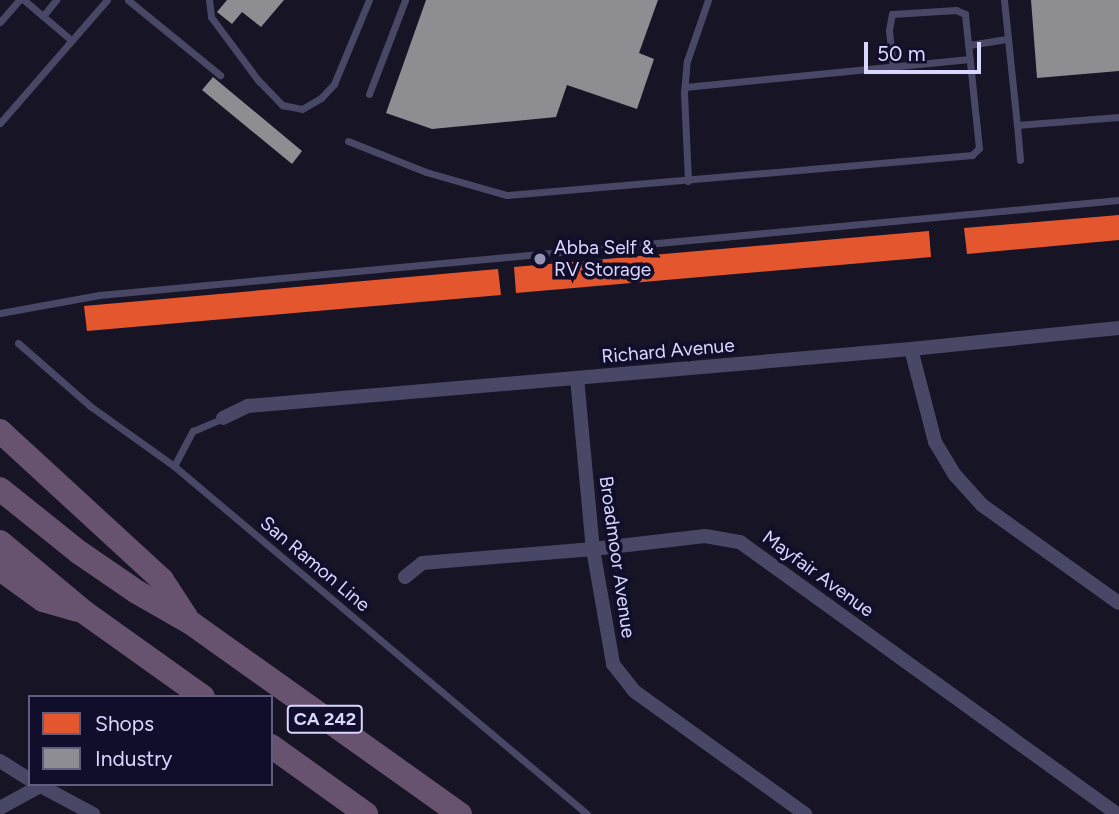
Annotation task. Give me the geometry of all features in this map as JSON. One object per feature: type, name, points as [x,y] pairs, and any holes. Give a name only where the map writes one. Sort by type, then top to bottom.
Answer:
[{"type":"highway","points":[[0,431],[162,580],[191,623]]},
{"type":"highway","name":"CA 242","points":[[0,489],[80,553],[137,593],[191,623],[460,814]]},
{"type":"highway","points":[[0,542],[84,612],[200,695]]},
{"type":"highway","points":[[0,569],[43,600],[84,612]]},
{"type":"highway","name":"CA 242","points":[[273,747],[366,814]]},
{"type":"street","name":"Richard Avenue","points":[[223,418],[248,406],[911,349],[1119,328]]},
{"type":"street","points":[[911,349],[935,442],[955,475],[982,505],[1119,603]]},
{"type":"street","name":"Broadmoor Avenue","points":[[577,378],[593,549],[613,664],[634,691],[805,814]]},
{"type":"street","name":"Mayfair Avenue","points":[[405,577],[422,563],[593,549],[705,536],[740,542],[1117,814]]},
{"type":"street","points":[[0,761],[28,778]]},
{"type":"street","points":[[0,808],[32,786]]},
{"type":"street","points":[[42,786],[93,814]]},
{"type":"lane","points":[[0,22],[23,0],[71,40]]},
{"type":"lane","points":[[43,16],[56,0]]},
{"type":"lane","points":[[0,124],[107,0]]},
{"type":"lane","points":[[128,0],[220,75]]},
{"type":"lane","points":[[209,0],[211,17],[258,80],[282,105],[302,109],[321,98],[334,84],[369,0]]},
{"type":"lane","points":[[369,94],[405,0]]},
{"type":"lane","points":[[688,181],[685,87],[687,61],[708,0]]},
{"type":"lane","points":[[1004,0],[1020,160]]},
{"type":"lane","points":[[348,141],[426,173],[507,195],[972,155],[979,148],[965,14],[956,10],[892,14],[889,30],[893,66]]},
{"type":"lane","points":[[969,45],[1007,39]]},
{"type":"lane","points":[[685,87],[970,59]]},
{"type":"lane","points":[[1017,125],[1119,117]]},
{"type":"lane","points":[[0,313],[99,295],[1119,200]]},
{"type":"lane","name":"San Ramon Line","points":[[18,343],[90,406],[174,466],[587,814]]},
{"type":"lane","points":[[174,466],[193,431],[223,418]]},
{"type":"building: Shops","points":[[1119,215],[1119,240],[967,254],[964,228]]},
{"type":"building: Shops","points":[[929,231],[931,257],[516,293],[514,267]]},
{"type":"building: Shops","points":[[498,269],[501,295],[87,331],[84,306]]},
{"type":"building: Industry","points":[[227,0],[284,0],[261,27],[242,12],[232,24],[217,12]]},
{"type":"building: Industry","points":[[426,0],[658,0],[639,53],[654,59],[637,109],[567,85],[556,117],[432,129],[386,113]]},
{"type":"building: Industry","points":[[1031,0],[1119,0],[1119,71],[1037,78]]},
{"type":"building: Industry","points":[[213,77],[302,151],[292,164],[202,90]]},
{"type":"place","name":"Abba Self & RV Storage","points":[[540,259]]}]
